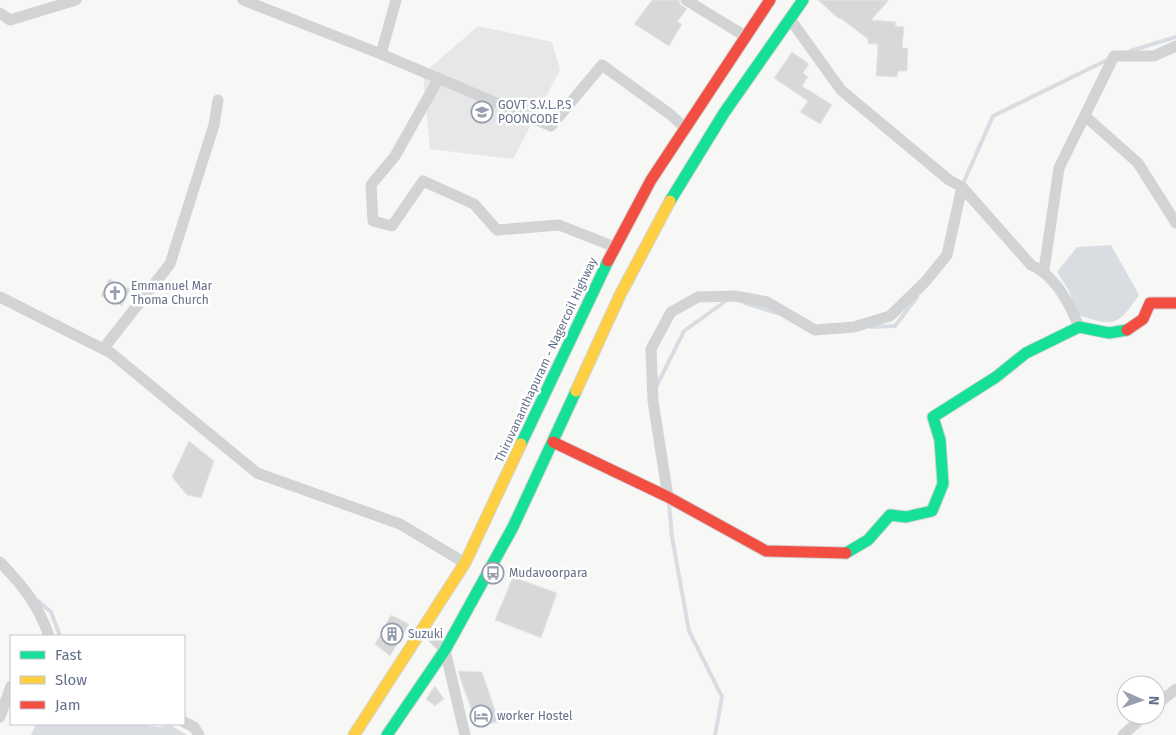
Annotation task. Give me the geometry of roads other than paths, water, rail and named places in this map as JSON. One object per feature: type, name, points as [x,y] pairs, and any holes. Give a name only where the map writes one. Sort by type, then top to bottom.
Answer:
[{"type":"main road","name":"Thiruvananthapuram - Nagercoil Highway","points":[[354,735],[465,562],[615,247],[651,180],[770,0]]},
{"type":"main road","points":[[387,735],[445,650],[513,527],[620,295],[672,197],[724,113],[803,0]]},
{"type":"main road","points":[[553,442],[668,496],[766,550],[782,553],[809,551],[842,554],[856,549],[873,537],[890,515],[906,517],[932,511],[943,484],[940,440],[933,418],[996,377],[1026,353],[1079,327],[1108,333],[1130,330],[1143,319],[1150,303],[1176,303]]},
{"type":"street","points":[[0,13],[10,20],[76,0]]},
{"type":"street","points":[[243,0],[381,54],[551,126],[602,65],[671,115],[686,129]]},
{"type":"street","points":[[381,54],[396,0]]},
{"type":"street","points":[[686,0],[746,36]]},
{"type":"street","points":[[790,20],[841,90],[949,180],[962,187],[1032,265],[1044,270],[1071,307],[1079,327]]},
{"type":"street","points":[[1044,270],[1059,168],[1114,56],[1154,56],[1176,46]]},
{"type":"street","points":[[439,78],[395,156],[371,185],[372,221],[392,226],[423,181],[474,204],[497,230],[558,225],[615,247]]},
{"type":"street","points":[[103,349],[170,264],[214,125],[218,100]]},
{"type":"street","points":[[1085,116],[1138,164],[1176,223]]},
{"type":"street","points":[[668,496],[653,401],[651,349],[671,312],[698,297],[735,296],[767,302],[815,330],[854,327],[890,316],[925,282],[947,255],[962,187]]},
{"type":"street","points":[[0,297],[111,353],[256,472],[400,524],[465,562]]},
{"type":"street","points":[[0,562],[25,588],[41,615],[49,635]]},
{"type":"street","points":[[424,628],[445,650],[464,735]]},
{"type":"street","points":[[0,717],[10,689]]},
{"type":"street","points":[[1166,697],[1176,689]]},
{"type":"street","points":[[185,722],[194,727],[199,735]]},
{"type":"street","points":[[1123,735],[1134,725]]},
{"type":"waterway","points":[[1130,51],[1176,37]]},
{"type":"waterway","points":[[962,186],[993,116],[1109,59]]},
{"type":"waterway","points":[[871,327],[895,326],[917,297]]},
{"type":"waterway","points":[[656,387],[684,331],[727,300]]},
{"type":"waterway","points":[[745,303],[777,313]]},
{"type":"waterway","points":[[669,503],[672,537],[689,631],[722,697],[715,735]]},
{"type":"waterway","points":[[38,601],[51,612],[60,635]]},
{"type":"place","name":"GOVT S.V.L.P.S POONCODE","points":[[482,112]]},
{"type":"place","name":"Emmanuel Mar Thoma Church","points":[[115,293]]},
{"type":"place","name":"Mudavoorpara","points":[[493,573]]},
{"type":"place","name":"Suzuki","points":[[392,634]]},
{"type":"place","name":"worker Hostel","points":[[481,716]]}]
